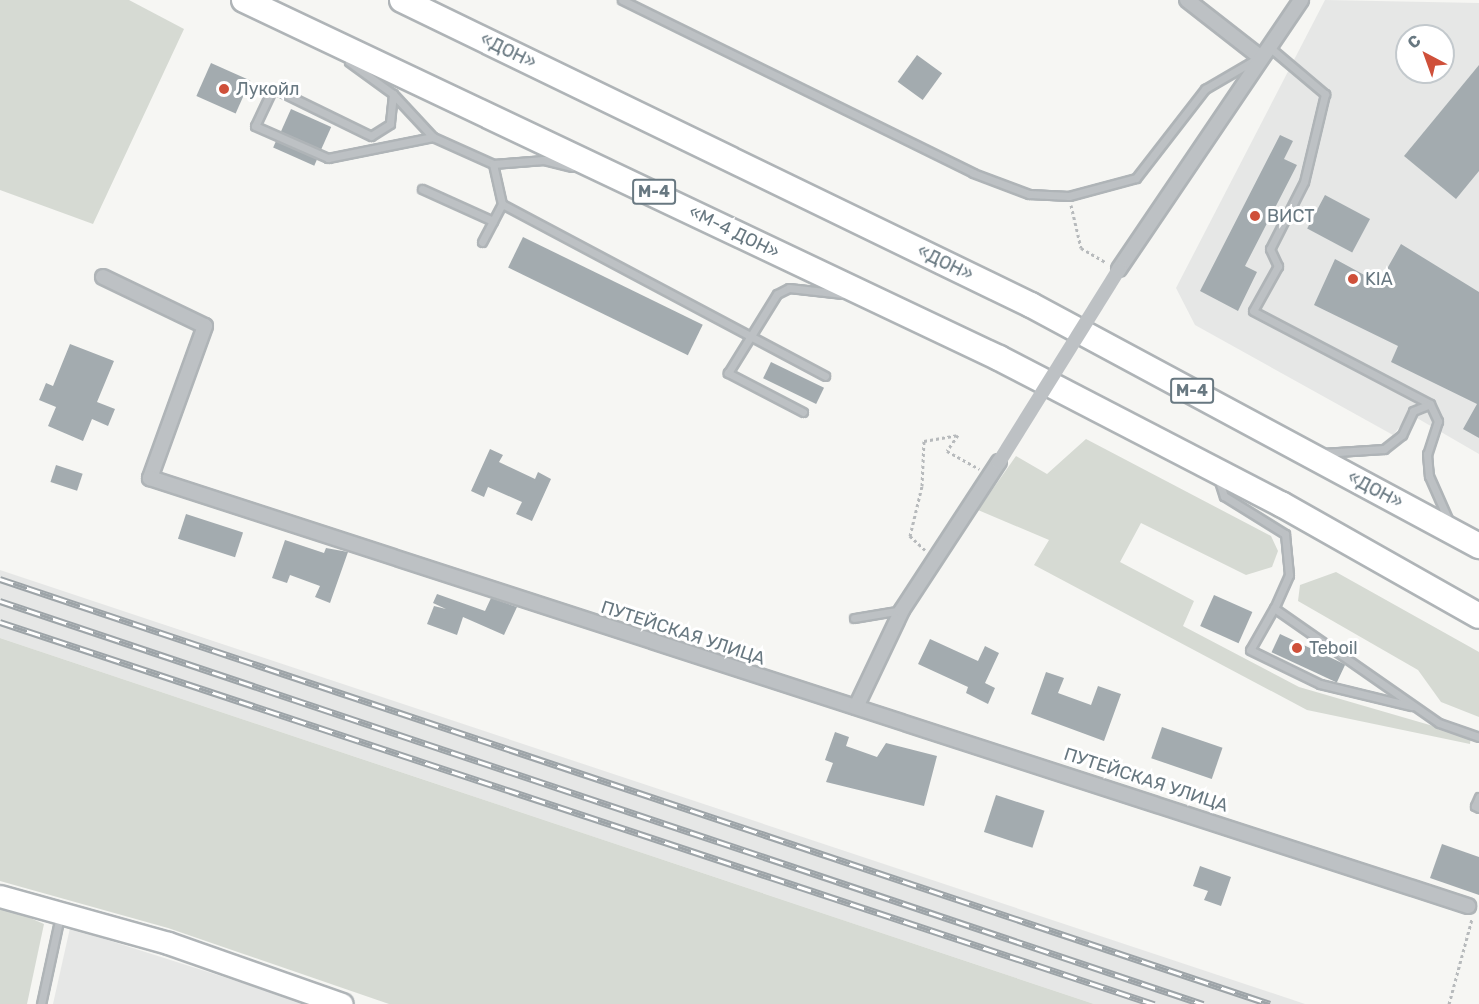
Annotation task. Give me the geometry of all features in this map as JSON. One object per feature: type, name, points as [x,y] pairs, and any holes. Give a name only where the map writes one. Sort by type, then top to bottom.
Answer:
[{"type":"highway","name":"«М-4 ДОН»","points":[[244,0],[636,183],[1060,390],[1215,470]]},
{"type":"highway","name":"«ДОН»","points":[[402,0],[1031,305],[1470,541]]},
{"type":"highway","name":"М-4","points":[[1215,470],[1479,616]]},
{"type":"main road","points":[[0,896],[61,910],[342,1004]]},
{"type":"street","points":[[1187,0],[1264,52]]},
{"type":"street","points":[[856,707],[902,610],[999,462],[1119,269],[1301,0]]},
{"type":"street","name":"ПУТЕЙСКАЯ УЛИЦА","points":[[103,277],[205,326],[150,478],[1468,906]]},
{"type":"lane","points":[[622,0],[973,173],[1029,194],[1069,196],[1136,178],[1205,89],[1264,52],[1325,94],[1304,182],[1269,249],[1278,266],[1253,311],[1430,404],[1438,421],[1427,454],[1429,476],[1440,510],[1470,541]]},
{"type":"lane","points":[[306,29],[393,94],[433,136],[494,164],[544,160],[636,183]]},
{"type":"lane","points":[[393,94],[390,124],[371,136],[273,88],[255,126],[328,158],[433,136]]},
{"type":"lane","points":[[482,242],[502,204],[494,164]]},
{"type":"lane","points":[[422,189],[493,221]]},
{"type":"lane","points":[[502,204],[825,376]]},
{"type":"lane","points":[[802,412],[728,373],[748,335],[770,301],[789,288],[866,297]]},
{"type":"lane","points":[[1309,454],[1384,448],[1402,435],[1413,411],[1430,404]]},
{"type":"lane","points":[[1215,470],[1224,496],[1285,534],[1289,575],[1274,608],[1250,650],[1320,684],[1417,707]]},
{"type":"lane","points":[[1274,608],[1439,723],[1479,736]]},
{"type":"lane","points":[[854,618],[902,610]]},
{"type":"lane","points":[[1479,797],[1475,806],[1479,808]]},
{"type":"lane","points":[[41,1004],[61,910]]},
{"type":"path","points":[[1069,196],[1081,248],[1107,263]]},
{"type":"path","points":[[935,560],[910,536],[922,486],[924,441],[958,435],[947,451],[980,469]]},
{"type":"path","points":[[1449,1004],[1472,921],[1468,906]]},
{"type":"shaded area","points":[[0,0],[129,0],[184,29],[93,224],[0,190]]},
{"type":"shaded area","points":[[1325,0],[1479,3],[1479,454],[1410,414],[1393,435],[1195,325],[1176,288]]},
{"type":"shaded area","points":[[1086,439],[1271,536],[1278,551],[1272,567],[1246,575],[1141,523],[1120,562],[1194,601],[1183,626],[1299,687],[1471,737],[1470,744],[1307,710],[1034,565],[1049,540],[978,510],[1016,456],[1047,474]]},
{"type":"shaded area","points":[[0,570],[1305,1004],[1094,1004],[0,638]]},
{"type":"shaded area","points":[[1336,572],[1479,652],[1479,717],[1441,702],[1418,670],[1298,601],[1300,585]]},
{"type":"shaded area","points":[[0,638],[1094,1004],[389,1004],[168,928],[0,881]]},
{"type":"shaded area","points":[[0,905],[44,924],[27,1004],[0,1004]]},
{"type":"shaded area","points":[[70,928],[309,1004],[53,1004]]},
{"type":"building","points":[[917,55],[942,73],[923,100],[898,82]]},
{"type":"building","points":[[211,63],[250,80],[236,113],[196,96]]},
{"type":"building","points":[[1479,65],[1479,171],[1456,199],[1404,156]]},
{"type":"building","points":[[291,109],[331,127],[321,150],[281,132]]},
{"type":"building","name":"ВИСТ","points":[[1280,135],[1293,141],[1284,159],[1297,165],[1245,266],[1257,272],[1238,311],[1200,291]]},
{"type":"building","points":[[276,141],[317,159],[314,166],[273,147]]},
{"type":"building","points":[[1325,195],[1370,219],[1352,252],[1307,229]]},
{"type":"building","points":[[523,237],[703,325],[688,355],[508,268]]},
{"type":"building","points":[[1401,244],[1479,292],[1479,438],[1463,429],[1477,404],[1391,362],[1398,346],[1314,305],[1335,259],[1379,283]]},
{"type":"building","points":[[70,344],[114,361],[97,402],[115,409],[108,426],[92,419],[83,441],[48,426],[56,407],[39,400],[46,383],[53,386]]},
{"type":"building","points":[[771,362],[824,388],[816,404],[763,378]]},
{"type":"building","points":[[490,449],[503,455],[499,462],[535,479],[538,472],[551,479],[532,521],[516,514],[522,502],[488,487],[484,497],[471,491]]},
{"type":"building","points":[[56,465],[83,474],[77,491],[50,482]]},
{"type":"building","points":[[186,514],[243,533],[235,557],[178,539]]},
{"type":"building","points":[[285,540],[324,553],[326,548],[348,552],[330,603],[315,597],[320,586],[290,575],[287,583],[272,578]]},
{"type":"building","points":[[437,594],[485,611],[491,598],[517,607],[504,635],[463,617],[457,635],[427,624],[434,606],[446,609],[433,603]]},
{"type":"building","points":[[1214,595],[1252,612],[1239,643],[1200,626]]},
{"type":"building","points":[[1280,634],[1345,664],[1337,683],[1272,652]]},
{"type":"building","points":[[930,639],[978,661],[985,646],[999,653],[985,683],[995,688],[988,704],[966,693],[968,687],[918,664]]},
{"type":"building","points":[[1046,672],[1064,678],[1058,693],[1091,705],[1098,686],[1121,694],[1104,741],[1031,714]]},
{"type":"building","points":[[1162,727],[1223,748],[1212,779],[1151,758]]},
{"type":"building","points":[[835,732],[849,737],[846,746],[877,757],[886,743],[937,756],[924,806],[826,782],[833,763],[825,760]]},
{"type":"building","points":[[996,795],[1045,811],[1032,848],[984,832]]},
{"type":"building","points":[[1442,844],[1479,857],[1479,895],[1430,878]]},
{"type":"building","points":[[1200,866],[1231,877],[1221,906],[1204,900],[1208,891],[1193,886]]},
{"type":"railway","points":[[0,579],[1270,1004]]},
{"type":"railway","points":[[0,601],[1203,1004]]},
{"type":"railway","points":[[0,622],[1154,1004]]},
{"type":"place","name":"Лукойл","points":[[224,89]]},
{"type":"place","name":"ВИСТ","points":[[1255,216]]},
{"type":"place","name":"KIA","points":[[1353,279]]},
{"type":"place","name":"Teboil","points":[[1297,648]]}]
